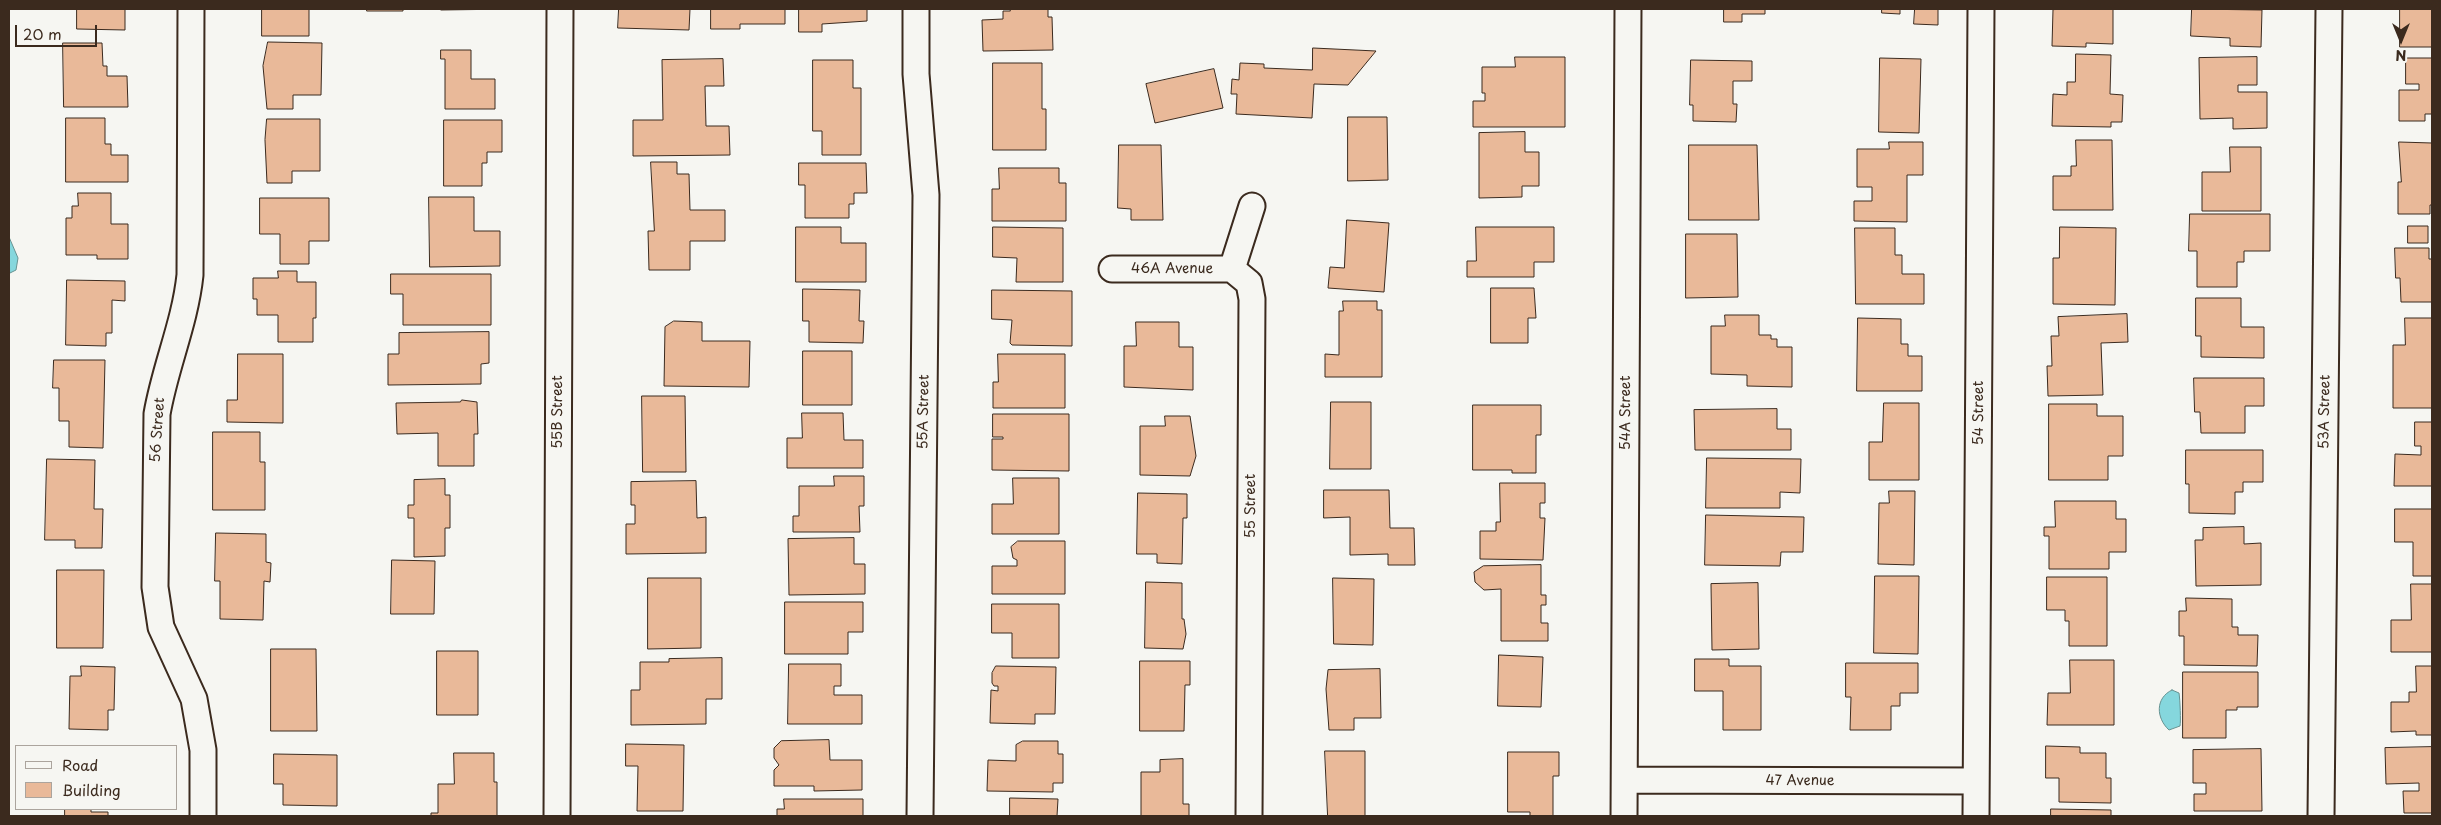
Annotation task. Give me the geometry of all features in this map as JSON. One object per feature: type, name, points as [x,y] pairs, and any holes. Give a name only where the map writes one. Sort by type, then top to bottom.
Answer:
[{"type":"street","name":"56 Street","points":[[191,9],[190,275],[184,312],[161,387],[157,414],[155,587],[161,627],[194,699],[200,726],[204,750],[203,816]]},
{"type":"street","name":"55B Street","points":[[556,816],[560,9]]},
{"type":"street","name":"55A Street","points":[[916,9],[916,74],[926,195],[920,816]]},
{"type":"street","name":"54A Street","points":[[1624,816],[1628,9]]},
{"type":"street","name":"54 Street","points":[[1976,816],[1981,9]]},
{"type":"street","name":"53A Street","points":[[2321,816],[2329,9]]},
{"type":"street","points":[[1232,269],[1252,206]]},
{"type":"street","name":"46A Avenue","points":[[1112,269],[1232,269]]},
{"type":"street","name":"55 Street","points":[[1232,269],[1249,283],[1252,299],[1249,816]]},
{"type":"street","name":"47 Avenue","points":[[1624,780],[1976,781]]},
{"type":"water","points":[[9,237],[18,258],[16,270],[10,273]]},
{"type":"water","points":[[2172,690],[2179,693],[2180,726],[2169,730],[2162,720],[2159,708],[2163,698]]},
{"type":"building","points":[[77,9],[125,9],[125,30],[77,29]]},
{"type":"building","points":[[262,9],[309,9],[309,36],[262,36]]},
{"type":"building","points":[[367,9],[403,9],[403,11],[367,11]]},
{"type":"building","points":[[441,9],[513,9],[441,10]]},
{"type":"building","points":[[619,9],[690,9],[689,30],[618,28]]},
{"type":"building","points":[[711,9],[785,9],[785,24],[740,24],[740,29],[711,29]]},
{"type":"building","points":[[799,9],[867,9],[867,21],[822,24],[822,32],[799,32]]},
{"type":"building","points":[[1010,9],[1048,9],[1048,17],[1052,17],[1053,50],[983,51],[982,20],[1003,19],[1003,11],[1010,11]]},
{"type":"building","points":[[1724,9],[1765,9],[1765,14],[1742,14],[1742,22],[1724,22]]},
{"type":"building","points":[[1882,9],[1900,9],[1900,14],[1882,13]]},
{"type":"building","points":[[1915,9],[1938,9],[1938,25],[1914,24]]},
{"type":"building","points":[[2113,9],[2113,44],[2086,43],[2086,47],[2052,46],[2053,10]]},
{"type":"building","points":[[2192,9],[2262,10],[2261,47],[2230,46],[2230,38],[2191,36]]},
{"type":"building","points":[[2400,9],[2432,9],[2432,47],[2400,47]]},
{"type":"building","points":[[268,42],[322,43],[321,95],[293,95],[293,109],[267,109],[263,66]]},
{"type":"building","points":[[63,43],[102,43],[103,66],[107,66],[107,76],[127,76],[128,107],[64,107]]},
{"type":"building","points":[[1313,48],[1376,51],[1348,85],[1314,84],[1312,118],[1236,114],[1237,94],[1231,94],[1232,79],[1239,80],[1240,63],[1264,64],[1264,68],[1312,70]]},
{"type":"building","points":[[441,50],[471,50],[471,79],[495,79],[495,109],[445,109],[445,59],[441,59]]},
{"type":"building","points":[[2076,54],[2111,55],[2110,94],[2123,95],[2122,122],[2111,122],[2111,127],[2052,126],[2053,94],[2067,95],[2067,82],[2075,82]]},
{"type":"building","points":[[1515,57],[1565,57],[1565,127],[1473,127],[1473,101],[1485,101],[1485,93],[1482,93],[1482,67],[1515,67]]},
{"type":"building","points":[[2257,57],[2257,85],[2238,85],[2238,92],[2267,92],[2267,128],[2233,129],[2233,118],[2200,119],[2199,58]]},
{"type":"building","points":[[1880,58],[1921,59],[1919,133],[1879,132]]},
{"type":"building","points":[[2406,58],[2432,58],[2432,114],[2425,114],[2425,121],[2399,121],[2399,90],[2419,90],[2419,84],[2406,84]]},
{"type":"building","points":[[723,59],[724,86],[705,86],[706,126],[729,126],[730,155],[633,156],[633,120],[663,120],[662,60]]},
{"type":"building","points":[[813,60],[853,60],[853,88],[861,88],[861,155],[822,155],[822,131],[813,131]]},
{"type":"building","points":[[1691,60],[1752,61],[1752,81],[1733,81],[1733,104],[1737,104],[1736,122],[1693,121],[1693,105],[1690,105]]},
{"type":"building","points":[[993,63],[1042,63],[1042,109],[1046,109],[1046,150],[993,150]]},
{"type":"building","points":[[1214,69],[1223,108],[1155,123],[1146,84]]},
{"type":"building","points":[[1348,117],[1387,117],[1388,180],[1348,181]]},
{"type":"building","points":[[66,118],[105,118],[105,144],[111,144],[111,155],[128,155],[128,182],[66,182]]},
{"type":"building","points":[[267,119],[320,119],[320,171],[292,171],[292,183],[267,183],[265,140]]},
{"type":"building","points":[[444,120],[502,120],[502,152],[487,152],[487,163],[482,163],[482,186],[444,186]]},
{"type":"building","points":[[1525,132],[1525,152],[1539,152],[1539,186],[1522,186],[1522,197],[1479,198],[1479,133]]},
{"type":"building","points":[[2076,140],[2112,140],[2113,210],[2053,210],[2053,176],[2071,176],[2071,166],[2076,166]]},
{"type":"building","points":[[1889,142],[1923,142],[1923,175],[1907,175],[1907,222],[1854,221],[1854,201],[1872,201],[1872,187],[1857,187],[1857,149],[1889,149]]},
{"type":"building","points":[[2399,142],[2432,143],[2432,205],[2430,205],[2430,214],[2398,214],[2398,182],[2401,182]]},
{"type":"building","points":[[1119,145],[1161,145],[1163,220],[1131,220],[1131,209],[1118,208]]},
{"type":"building","points":[[1689,145],[1757,145],[1759,220],[1689,220]]},
{"type":"building","points":[[2230,147],[2261,147],[2261,211],[2202,211],[2202,172],[2230,172]]},
{"type":"building","points":[[651,162],[677,162],[677,174],[689,174],[690,210],[725,210],[725,241],[690,241],[690,270],[649,270],[648,231],[654,231]]},
{"type":"building","points":[[799,163],[866,163],[867,193],[854,193],[854,204],[849,204],[849,218],[805,218],[805,185],[799,185]]},
{"type":"building","points":[[999,168],[1059,168],[1059,183],[1066,183],[1066,221],[992,221],[992,189],[999,189]]},
{"type":"building","points":[[78,193],[111,193],[111,224],[128,224],[128,259],[97,259],[97,255],[66,255],[66,218],[72,218],[72,206],[78,206]]},
{"type":"building","points":[[429,197],[474,197],[474,231],[500,231],[500,266],[430,267]]},
{"type":"building","points":[[260,198],[329,198],[329,241],[309,241],[309,264],[280,264],[280,234],[260,234]]},
{"type":"building","points":[[2190,214],[2270,214],[2270,251],[2244,251],[2244,262],[2237,262],[2237,287],[2197,287],[2197,251],[2189,251]]},
{"type":"building","points":[[1347,220],[1389,223],[1384,292],[1328,288],[1330,267],[1344,268]]},
{"type":"building","points":[[2408,226],[2428,226],[2428,243],[2408,243]]},
{"type":"building","points":[[796,227],[841,227],[841,243],[866,243],[866,282],[796,282]]},
{"type":"building","points":[[993,227],[1063,228],[1063,282],[1016,282],[1017,258],[993,257]]},
{"type":"building","points":[[1476,227],[1554,227],[1554,262],[1534,262],[1534,277],[1467,277],[1467,261],[1476,261]]},
{"type":"building","points":[[2060,227],[2116,228],[2115,305],[2053,304],[2053,258],[2059,258]]},
{"type":"building","points":[[1855,228],[1895,228],[1895,255],[1902,255],[1902,274],[1924,274],[1924,304],[1856,304]]},
{"type":"building","points":[[1686,234],[1737,234],[1738,297],[1686,298]]},
{"type":"building","points":[[2395,248],[2429,248],[2429,259],[2432,259],[2432,302],[2401,302],[2400,278],[2396,278]]},
{"type":"building","points":[[278,271],[297,271],[297,282],[316,282],[316,318],[313,318],[313,342],[278,342],[278,315],[257,315],[257,299],[253,299],[253,278],[278,278]]},
{"type":"building","points":[[391,274],[491,274],[491,325],[403,325],[403,294],[391,294]]},
{"type":"building","points":[[67,280],[125,281],[125,301],[112,300],[112,333],[106,333],[106,346],[66,345]]},
{"type":"building","points":[[1491,288],[1534,288],[1536,318],[1528,318],[1528,343],[1491,343]]},
{"type":"building","points":[[803,289],[860,290],[859,321],[864,321],[863,343],[809,342],[809,321],[803,321]]},
{"type":"building","points":[[992,290],[1072,291],[1072,346],[1012,345],[1010,343],[1012,320],[992,319]]},
{"type":"building","points":[[2196,298],[2241,298],[2241,327],[2264,327],[2264,358],[2201,357],[2201,336],[2196,336]]},
{"type":"building","points":[[1343,301],[1377,301],[1377,310],[1382,310],[1382,377],[1325,377],[1325,354],[1339,355],[1339,311],[1343,311]]},
{"type":"building","points":[[2127,314],[2128,342],[2101,343],[2103,395],[2048,396],[2047,366],[2052,366],[2051,336],[2059,336],[2058,317]]},
{"type":"building","points":[[1725,315],[1759,315],[1759,335],[1771,335],[1771,339],[1777,339],[1777,347],[1792,347],[1792,387],[1747,386],[1747,375],[1711,374],[1711,326],[1725,326]]},
{"type":"building","points":[[1858,318],[1901,319],[1901,344],[1908,344],[1908,356],[1922,356],[1922,391],[1857,391]]},
{"type":"building","points":[[2405,318],[2432,318],[2432,408],[2393,408],[2393,345],[2405,345]]},
{"type":"building","points":[[674,321],[702,322],[702,341],[750,341],[749,387],[664,386],[665,327]]},
{"type":"building","points":[[1136,322],[1179,322],[1179,347],[1193,347],[1193,390],[1124,387],[1124,346],[1136,346]]},
{"type":"building","points":[[489,332],[489,363],[481,364],[481,384],[388,385],[388,354],[399,354],[399,333]]},
{"type":"building","points":[[803,351],[852,351],[852,405],[803,405]]},
{"type":"building","points":[[238,354],[283,354],[283,423],[227,422],[227,400],[237,400]]},
{"type":"building","points":[[998,354],[1065,354],[1065,408],[993,408],[993,382],[998,382]]},
{"type":"building","points":[[54,360],[105,360],[103,448],[69,447],[69,421],[59,421],[59,388],[53,388]]},
{"type":"building","points":[[2194,378],[2264,378],[2264,406],[2245,406],[2245,433],[2201,433],[2200,412],[2195,412]]},
{"type":"building","points":[[642,396],[685,396],[686,472],[643,472]]},
{"type":"building","points":[[462,400],[477,402],[478,434],[474,434],[474,466],[438,466],[438,433],[397,434],[396,403],[460,402]]},
{"type":"building","points":[[1331,402],[1371,402],[1371,469],[1330,469]]},
{"type":"building","points":[[1884,403],[1919,403],[1919,480],[1869,480],[1869,442],[1882,442]]},
{"type":"building","points":[[2049,404],[2097,404],[2097,416],[2123,416],[2123,456],[2108,456],[2108,480],[2049,480]]},
{"type":"building","points":[[1473,405],[1541,405],[1541,435],[1536,435],[1536,473],[1512,473],[1512,470],[1473,470]]},
{"type":"building","points":[[1777,409],[1777,429],[1791,429],[1791,450],[1695,450],[1694,410]]},
{"type":"building","points":[[802,413],[843,413],[844,440],[863,440],[863,468],[787,468],[787,438],[802,438]]},
{"type":"building","points":[[993,414],[1069,414],[1069,471],[992,470],[992,439],[1003,439],[1003,437],[993,437]]},
{"type":"building","points":[[1165,416],[1190,416],[1196,456],[1190,476],[1140,475],[1140,426],[1165,426]]},
{"type":"building","points":[[2415,422],[2432,422],[2432,486],[2394,486],[2395,454],[2421,455],[2421,446],[2415,446]]},
{"type":"building","points":[[213,432],[260,432],[260,462],[265,462],[265,510],[213,510]]},
{"type":"building","points":[[2186,450],[2263,450],[2263,482],[2243,482],[2243,492],[2235,492],[2235,514],[2189,513],[2189,484],[2186,484]]},
{"type":"building","points":[[1707,458],[1801,459],[1800,493],[1780,492],[1780,508],[1706,508]]},
{"type":"building","points":[[47,459],[95,460],[94,509],[103,509],[102,548],[75,548],[75,540],[45,540]]},
{"type":"building","points":[[834,476],[864,476],[864,506],[859,506],[860,532],[793,532],[793,516],[799,516],[799,486],[834,486]]},
{"type":"building","points":[[1013,478],[1059,478],[1059,534],[992,534],[992,504],[1013,504]]},
{"type":"building","points":[[445,479],[445,495],[450,495],[450,528],[445,528],[445,556],[414,557],[414,518],[408,518],[408,505],[414,505],[414,480]]},
{"type":"building","points":[[696,481],[697,518],[706,517],[706,553],[626,554],[626,524],[635,524],[635,505],[631,505],[631,482]]},
{"type":"building","points":[[1500,483],[1545,483],[1545,503],[1540,503],[1540,518],[1545,518],[1543,560],[1480,559],[1480,531],[1496,531],[1496,522],[1500,522]]},
{"type":"building","points":[[1324,490],[1389,490],[1390,528],[1414,528],[1415,565],[1388,565],[1388,554],[1350,555],[1350,517],[1324,518]]},
{"type":"building","points":[[1889,491],[1915,491],[1914,565],[1878,564],[1879,503],[1889,503]]},
{"type":"building","points":[[1138,493],[1187,494],[1187,518],[1183,518],[1182,564],[1157,563],[1157,554],[1137,554]]},
{"type":"building","points":[[2055,501],[2116,501],[2116,519],[2126,519],[2126,552],[2109,552],[2109,569],[2049,569],[2049,536],[2044,536],[2044,527],[2055,527]]},
{"type":"building","points":[[2395,509],[2432,509],[2432,576],[2413,576],[2413,542],[2395,542]]},
{"type":"building","points":[[1706,515],[1804,517],[1803,552],[1781,552],[1780,566],[1705,565]]},
{"type":"building","points":[[2244,527],[2244,544],[2261,543],[2261,585],[2196,586],[2195,540],[2203,540],[2203,528]]},
{"type":"building","points":[[216,533],[266,534],[266,562],[271,563],[270,582],[264,581],[263,620],[220,619],[220,581],[215,581]]},
{"type":"building","points":[[854,538],[854,564],[865,564],[865,594],[789,595],[788,539]]},
{"type":"building","points":[[1018,541],[1065,541],[1065,594],[992,594],[992,566],[1017,566],[1017,560],[1013,558],[1011,547]]},
{"type":"building","points":[[392,560],[435,561],[434,614],[391,614]]},
{"type":"building","points":[[1541,565],[1541,595],[1546,595],[1546,605],[1541,605],[1541,623],[1548,623],[1548,641],[1501,641],[1501,589],[1484,590],[1475,582],[1474,572],[1483,566]]},
{"type":"building","points":[[57,570],[104,570],[103,648],[57,648]]},
{"type":"building","points":[[1875,576],[1919,576],[1918,654],[1874,653]]},
{"type":"building","points":[[2047,577],[2107,577],[2107,646],[2069,646],[2069,621],[2065,621],[2065,610],[2047,610]]},
{"type":"building","points":[[648,578],[701,578],[701,648],[648,649]]},
{"type":"building","points":[[1333,578],[1374,579],[1373,645],[1334,644]]},
{"type":"building","points":[[1146,582],[1182,583],[1182,619],[1184,619],[1186,634],[1183,649],[1145,648]]},
{"type":"building","points":[[1758,583],[1759,649],[1712,650],[1711,584]]},
{"type":"building","points":[[2411,584],[2432,584],[2432,652],[2391,652],[2391,620],[2411,620]]},
{"type":"building","points":[[2186,598],[2232,599],[2232,627],[2238,627],[2238,635],[2258,635],[2257,666],[2184,665],[2184,636],[2179,636],[2179,611],[2186,611]]},
{"type":"building","points":[[785,602],[863,602],[863,632],[848,632],[848,654],[785,654]]},
{"type":"building","points":[[992,604],[1059,604],[1059,658],[1012,658],[1012,633],[992,633]]},
{"type":"building","points":[[271,649],[316,649],[317,731],[271,731]]},
{"type":"building","points":[[437,651],[478,651],[478,715],[437,715]]},
{"type":"building","points":[[1499,655],[1543,657],[1541,707],[1498,706]]},
{"type":"building","points":[[722,658],[722,699],[706,699],[706,724],[631,725],[631,690],[640,690],[640,662],[669,662],[669,659]]},
{"type":"building","points":[[1695,659],[1729,659],[1729,666],[1761,666],[1761,730],[1723,730],[1723,691],[1695,691]]},
{"type":"building","points":[[2070,660],[2114,660],[2114,725],[2047,725],[2048,693],[2070,693]]},
{"type":"building","points":[[1140,661],[1190,661],[1190,685],[1185,685],[1184,731],[1140,731]]},
{"type":"building","points":[[1846,663],[1918,663],[1918,693],[1900,693],[1900,706],[1891,706],[1891,730],[1850,730],[1851,697],[1846,697]]},
{"type":"building","points":[[789,664],[841,664],[841,686],[834,686],[834,695],[862,695],[862,724],[788,724]]},
{"type":"building","points":[[81,666],[115,667],[114,710],[108,710],[108,730],[69,729],[70,676],[81,676]]},
{"type":"building","points":[[996,666],[1056,667],[1055,714],[1035,714],[1035,724],[990,723],[991,690],[998,691],[998,686],[994,686],[992,683],[992,673]]},
{"type":"building","points":[[2416,666],[2432,666],[2432,735],[2416,735],[2416,731],[2391,732],[2391,702],[2409,702],[2409,692],[2416,692]]},
{"type":"building","points":[[1380,669],[1381,718],[1354,718],[1354,730],[1329,730],[1326,689],[1328,670]]},
{"type":"building","points":[[2183,672],[2258,672],[2258,707],[2237,707],[2237,710],[2226,710],[2226,738],[2183,738]]},
{"type":"building","points":[[829,740],[830,760],[862,760],[862,790],[814,791],[814,786],[774,786],[774,770],[779,765],[774,758],[774,748],[781,741]]},
{"type":"building","points":[[1023,741],[1058,741],[1058,754],[1063,754],[1063,783],[1053,783],[1053,792],[987,791],[988,760],[1016,761],[1016,745]]},
{"type":"building","points":[[626,744],[684,745],[683,811],[637,811],[638,766],[626,766]]},
{"type":"building","points":[[2046,746],[2080,747],[2080,753],[2106,753],[2106,778],[2111,778],[2111,803],[2059,802],[2059,778],[2046,778]]},
{"type":"building","points":[[2432,747],[2432,813],[2404,813],[2403,791],[2419,791],[2419,783],[2386,784],[2385,748]]},
{"type":"building","points":[[2261,749],[2262,811],[2194,811],[2194,794],[2206,794],[2206,783],[2193,783],[2193,750]]},
{"type":"building","points":[[1325,751],[1365,751],[1365,816],[1328,816]]},
{"type":"building","points":[[1508,752],[1559,752],[1559,776],[1553,776],[1553,816],[1530,816],[1530,812],[1508,812]]},
{"type":"building","points":[[454,753],[494,753],[494,782],[497,782],[497,816],[431,816],[431,813],[438,813],[438,784],[454,784]]},
{"type":"building","points":[[274,754],[337,755],[337,806],[283,805],[283,784],[274,784]]},
{"type":"building","points":[[1183,759],[1183,804],[1189,804],[1189,816],[1141,816],[1141,772],[1160,772],[1160,760]]},
{"type":"building","points":[[1010,798],[1058,799],[1057,816],[1010,816]]},
{"type":"building","points":[[784,799],[863,799],[863,816],[777,816],[777,809],[784,809]]},
{"type":"building","points":[[2051,809],[2111,810],[2111,816],[2051,816]]},
{"type":"building","points":[[65,810],[108,812],[108,816],[65,816]]}]
